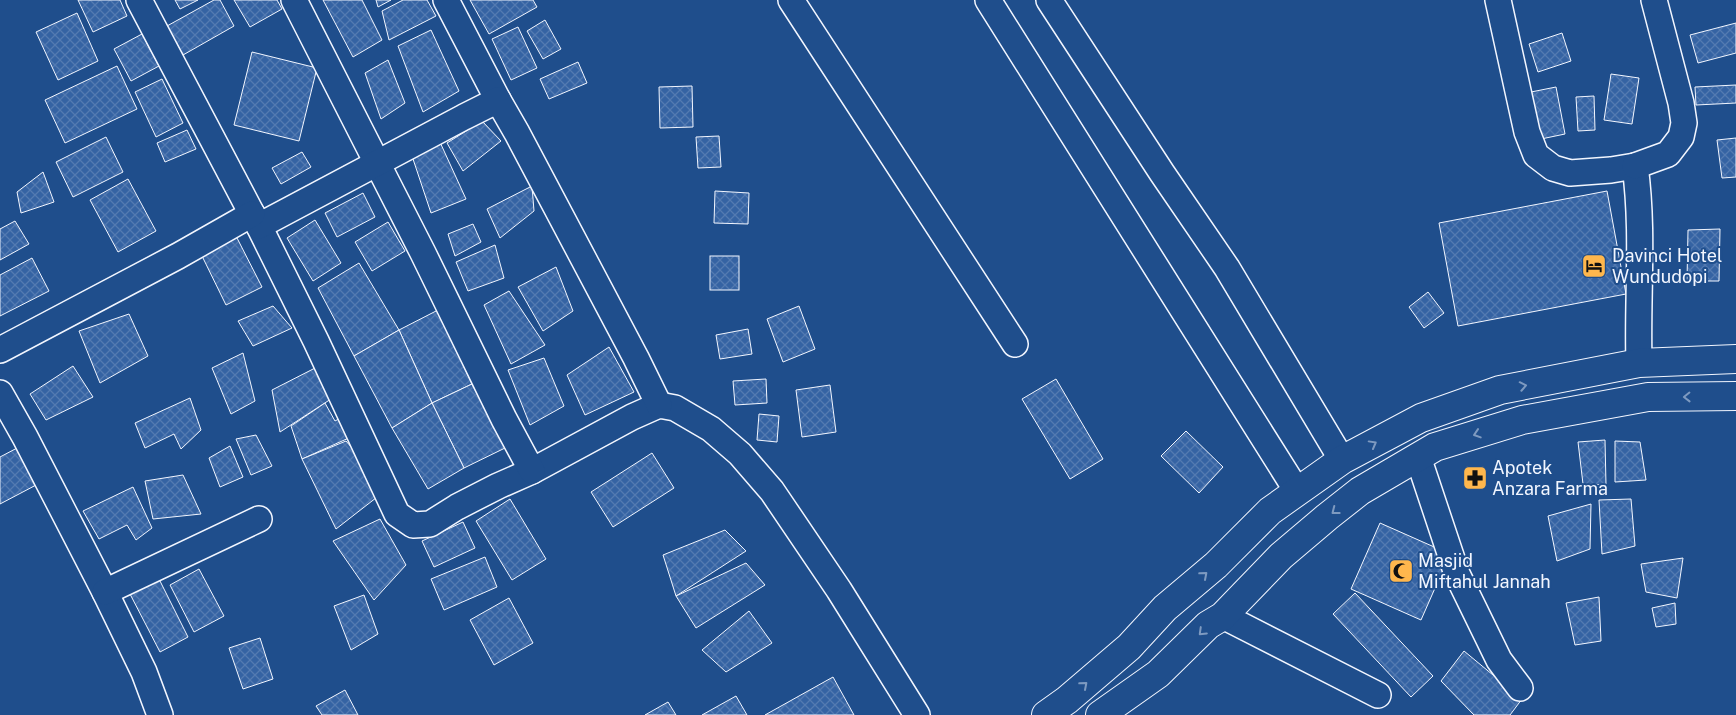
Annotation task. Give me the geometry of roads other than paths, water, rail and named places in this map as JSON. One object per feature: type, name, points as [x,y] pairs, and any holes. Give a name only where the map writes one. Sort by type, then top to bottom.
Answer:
[{"type":"highway","points":[[1046,715],[1067,700],[1129,647],[1165,608],[1216,565],[1270,511],[1342,460],[1421,418],[1500,390],[1639,363],[1736,359]]},
{"type":"highway","points":[[1100,715],[1158,674],[1208,625],[1223,616],[1281,556],[1327,517],[1360,491],[1435,447],[1522,420],[1648,397],[1736,396]]},
{"type":"street","points":[[139,0],[256,220],[316,341],[397,514],[413,525],[430,524],[466,503],[532,471],[632,417],[659,406],[675,408],[711,429],[740,454],[772,490],[834,583],[917,715]]},
{"type":"street","points":[[294,0],[423,253],[504,419],[532,471]]},
{"type":"street","points":[[446,0],[636,358],[659,406]]},
{"type":"street","points":[[790,0],[1015,344]]},
{"type":"street","points":[[988,0],[1297,492]]},
{"type":"street","points":[[1049,0],[1227,268],[1342,460]]},
{"type":"street","points":[[1498,0],[1526,132],[1536,155],[1553,168],[1570,173],[1635,166],[1668,154],[1681,137],[1684,123],[1681,103],[1654,0]]},
{"type":"street","points":[[0,350],[178,256],[376,163],[498,100]]},
{"type":"street","points":[[1635,166],[1639,192],[1641,230],[1638,320],[1639,363]]},
{"type":"street","points":[[0,393],[105,592],[144,672],[156,714]]},
{"type":"street","points":[[1418,457],[1457,574],[1499,660],[1520,688]]},
{"type":"street","points":[[105,592],[259,519]]},
{"type":"street","points":[[1223,616],[1378,695]]},
{"type":"place","name":"Davinci Hotel Wundudopi","points":[[1594,266]]},
{"type":"place","name":"Apotek Anzara Farma","points":[[1475,478]]},
{"type":"place","name":"Masjid Miftahul Jannah","points":[[1401,571]]}]
